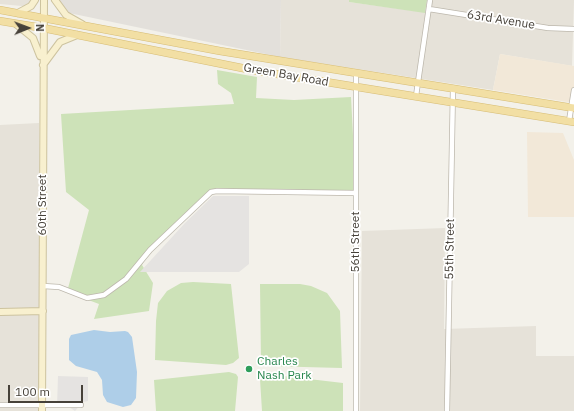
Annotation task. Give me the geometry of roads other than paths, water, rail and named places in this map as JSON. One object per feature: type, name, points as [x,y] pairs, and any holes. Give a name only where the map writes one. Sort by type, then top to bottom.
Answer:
[{"type":"main road","name":"Green Bay Road","points":[[0,10],[220,51],[573,108]]},
{"type":"main road","name":"Green Bay Road","points":[[0,21],[43,28],[252,70],[572,121]]},
{"type":"street","points":[[18,13],[31,6],[35,0]]},
{"type":"street","name":"60th Street","points":[[42,408],[44,0]]},
{"type":"street","points":[[55,0],[66,15],[84,25]]},
{"type":"street","points":[[416,96],[430,0]]},
{"type":"street","name":"63rd Avenue","points":[[429,8],[548,28],[574,29]]},
{"type":"street","points":[[15,24],[33,38],[38,47],[43,65]]},
{"type":"street","points":[[43,65],[60,42],[77,35]]},
{"type":"street","name":"56th Street","points":[[356,73],[356,411]]},
{"type":"street","name":"55th Street","points":[[447,411],[453,88]]},
{"type":"street","points":[[572,121],[574,90]]},
{"type":"street","points":[[43,286],[59,287],[87,298],[99,297],[109,293],[126,280],[150,250],[211,192],[356,193]]},
{"type":"street","points":[[0,312],[43,311]]},
{"type":"street","points":[[0,405],[42,408],[81,405]]},
{"type":"water","points":[[94,330],[110,332],[125,331],[132,337],[137,372],[136,398],[131,405],[123,407],[107,402],[103,395],[102,380],[97,372],[76,366],[69,360],[69,339],[71,335]]},
{"type":"place","name":"Charles Nash Park","points":[[249,369]]}]
